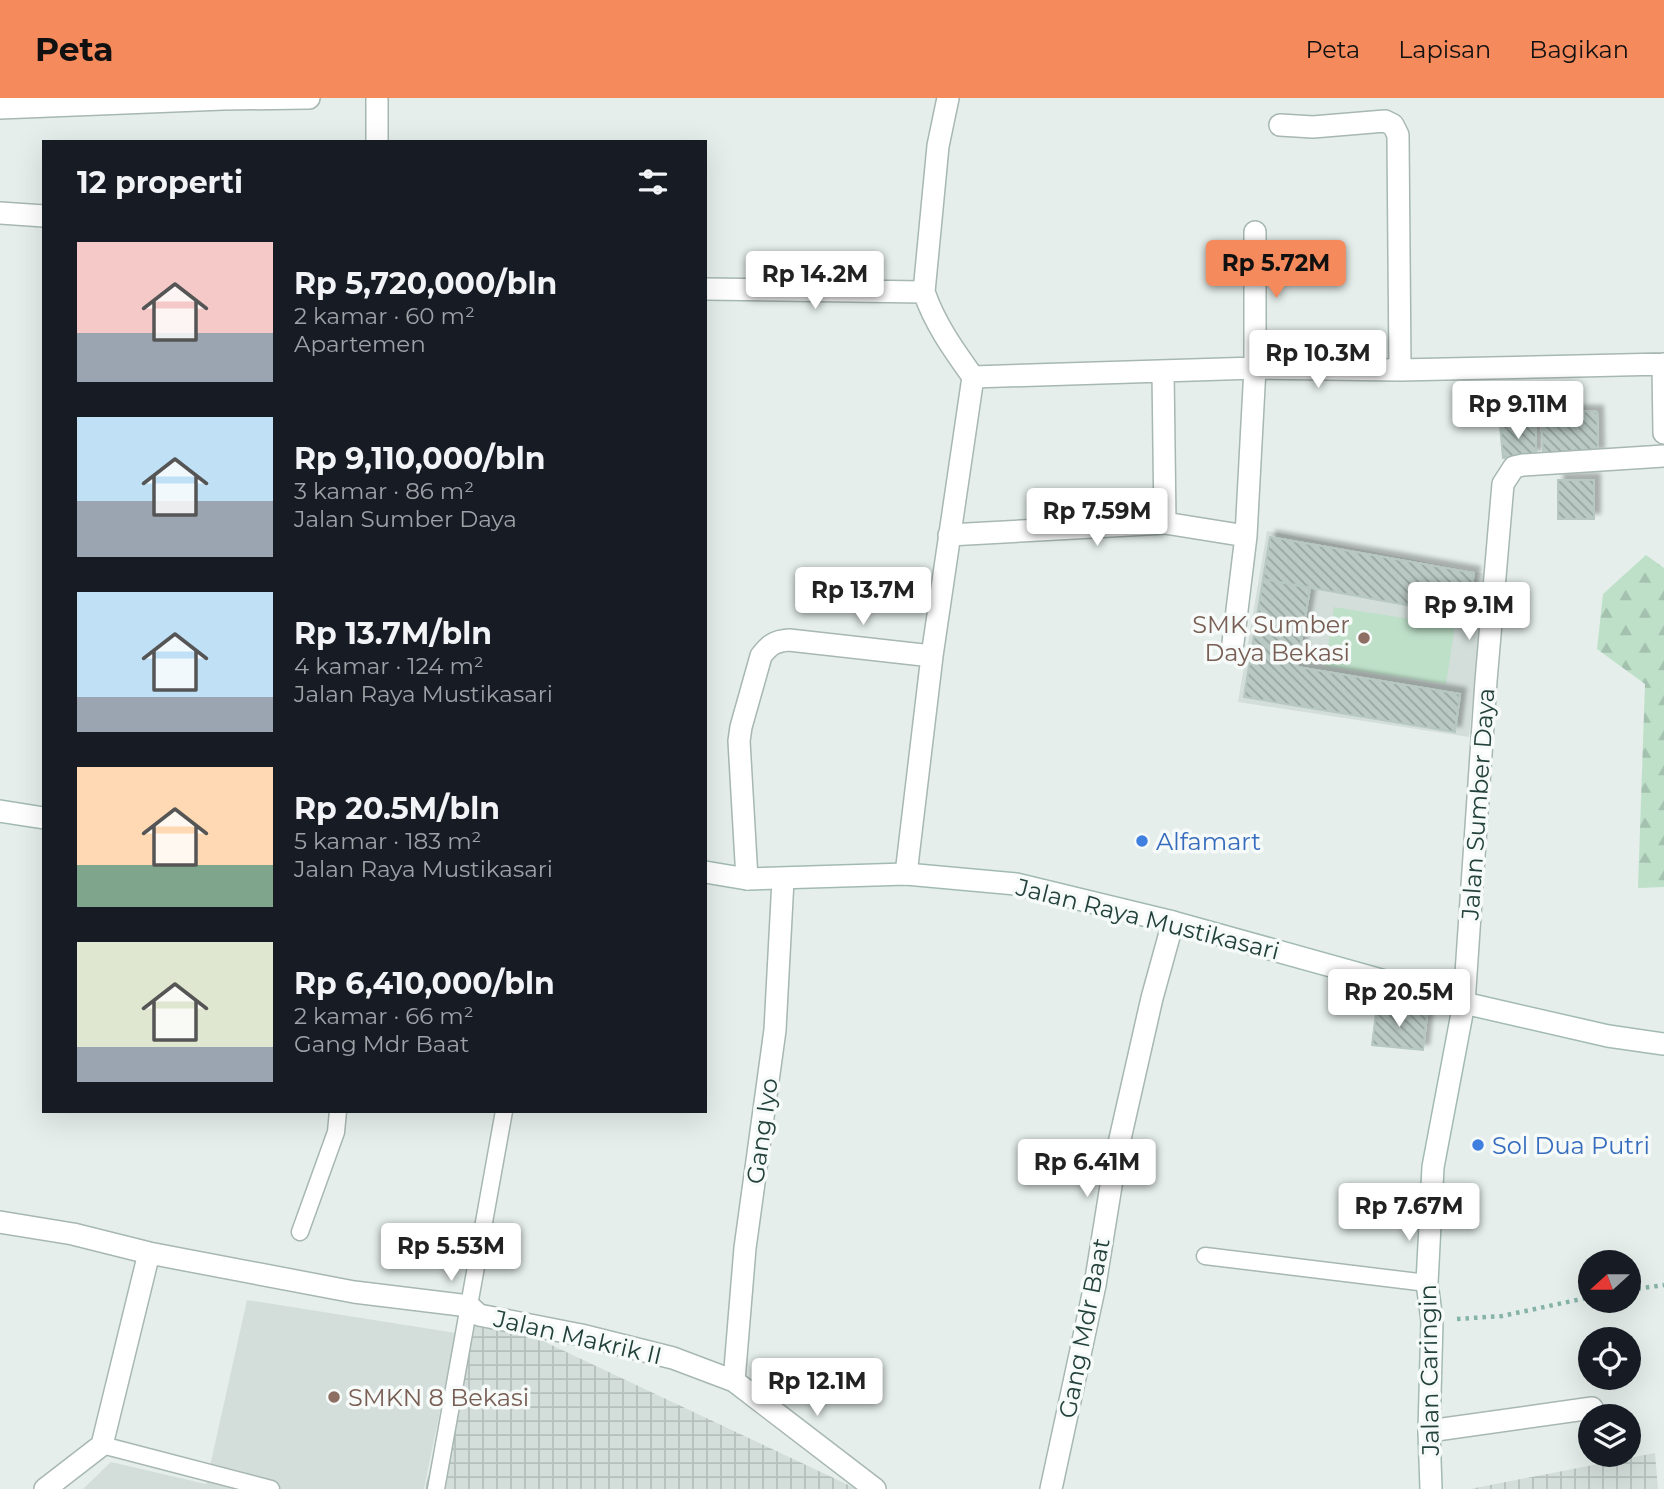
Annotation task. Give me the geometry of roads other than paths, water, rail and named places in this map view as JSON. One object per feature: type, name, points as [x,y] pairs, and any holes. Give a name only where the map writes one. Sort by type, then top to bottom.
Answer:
[{"type":"street","points":[[0,108],[223,98],[309,98]]},
{"type":"street","points":[[377,98],[377,140]]},
{"type":"street","points":[[906,874],[932,656],[973,377],[939,329],[924,292],[938,146],[948,98]]},
{"type":"street","points":[[1280,125],[1313,127],[1385,121],[1393,125],[1398,135],[1401,370]]},
{"type":"street","points":[[0,213],[42,216]]},
{"type":"street","points":[[1233,643],[1246,536],[1255,368],[1255,232]]},
{"type":"street","points":[[707,289],[924,292]]},
{"type":"street","points":[[973,377],[1255,368],[1401,370],[1664,364],[1664,433]]},
{"type":"street","points":[[1163,371],[1165,523]]},
{"type":"street","name":"Jalan Sumber Daya","points":[[1464,1003],[1486,681],[1503,484],[1514,467],[1523,465],[1664,456]]},
{"type":"street","points":[[949,535],[1165,523],[1246,536]]},
{"type":"street","points":[[747,879],[739,741],[761,656],[768,647],[777,641],[789,640],[932,656]]},
{"type":"street","points":[[0,811],[42,818]]},
{"type":"street","name":"Jalan Raya Mustikasari","points":[[707,872],[747,879],[783,880],[906,874],[1016,884],[1173,922],[1464,1003],[1608,1036],[1664,1044]]},
{"type":"street","name":"Gang Iyo","points":[[734,1381],[745,1248],[775,1030],[783,880]]},
{"type":"street","name":"Gang Mdr Baat","points":[[1051,1489],[1095,1284],[1115,1161],[1152,998],[1173,922]]},
{"type":"street","name":"Jalan Caringin","points":[[1431,1489],[1429,1431],[1432,1321],[1427,1283],[1433,1167],[1464,1003]]},
{"type":"street","name":"Jalan Makrik II","points":[[0,1222],[73,1234],[149,1253],[354,1292],[469,1306],[479,1315],[581,1335],[673,1358],[734,1381],[875,1489]]},
{"type":"street","points":[[45,1489],[102,1445],[149,1253]]},
{"type":"street","points":[[1429,1431],[1578,1410]]},
{"type":"lane","points":[[300,1232],[336,1132],[338,1113]]},
{"type":"lane","points":[[436,1489],[504,1113]]},
{"type":"lane","points":[[1205,1256],[1427,1283]]},
{"type":"lane","points":[[102,1445],[271,1489]]},
{"type":"place","name":"SMK Sumber Daya Bekasi","points":[[1364,638]]},
{"type":"place","name":"Alfamart","points":[[1142,841]]},
{"type":"place","name":"Sol Dua Putri","points":[[1478,1145]]},
{"type":"place","name":"SMKN 8 Bekasi","points":[[334,1397]]}]
